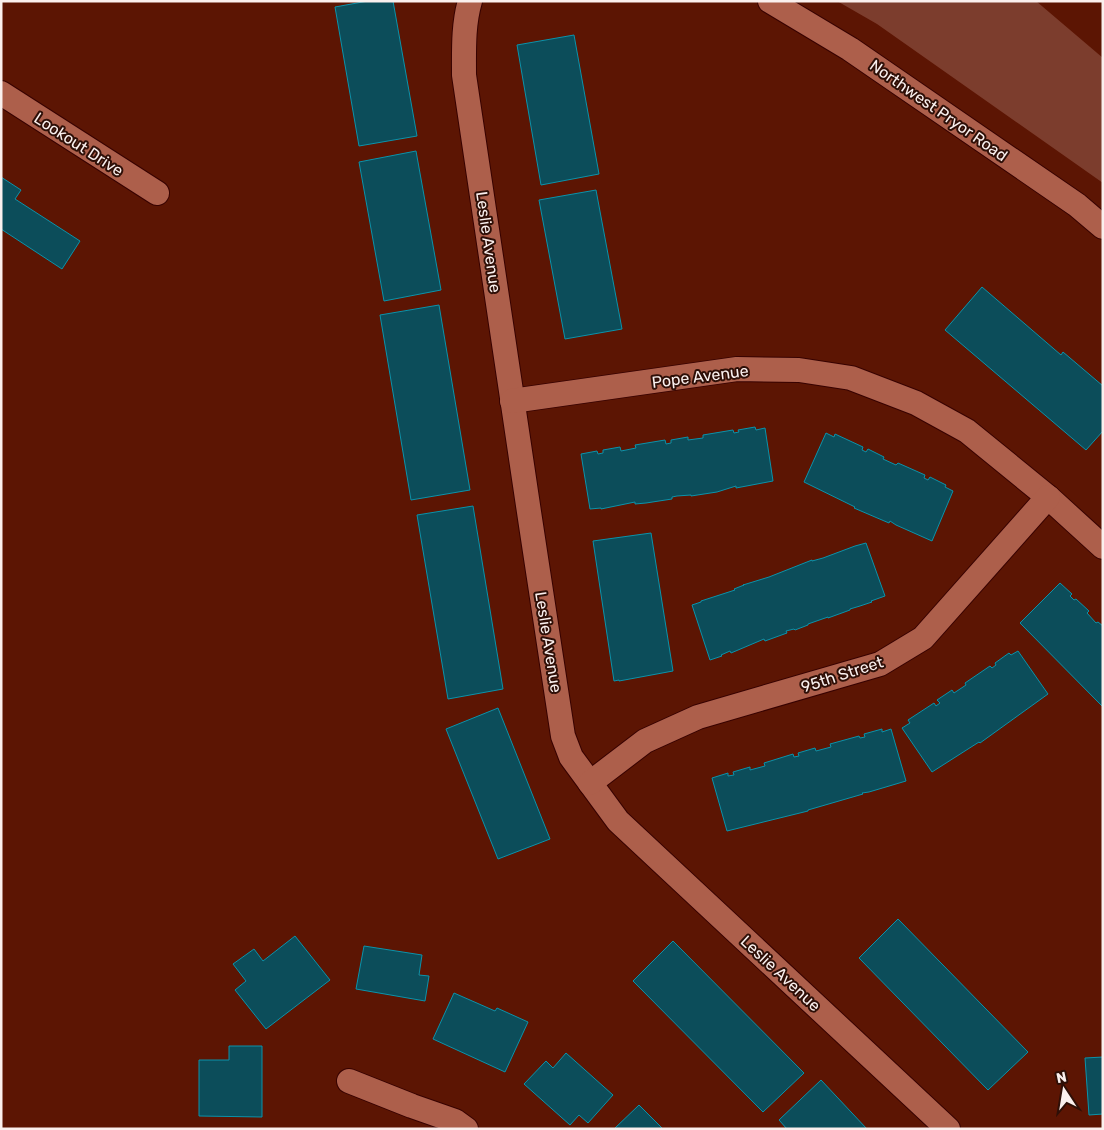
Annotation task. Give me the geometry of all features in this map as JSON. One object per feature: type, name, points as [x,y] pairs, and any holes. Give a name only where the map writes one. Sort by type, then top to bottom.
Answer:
[{"type":"street","name":"Leslie Avenue","points":[[470,1],[464,40],[464,74],[563,736],[571,757],[618,821],[948,1129]]},
{"type":"street","name":"Northwest Pryor Road","points":[[770,1],[850,49],[1077,205],[1103,228]]},
{"type":"street","name":"Lookout Drive","points":[[1,93],[157,193]]},
{"type":"street","name":"Pope Avenue","points":[[512,401],[737,369],[799,370],[851,378],[916,403],[967,431],[1048,497],[1103,547]]},
{"type":"street","name":"95th Street","points":[[590,783],[646,741],[698,717],[880,664],[906,649],[923,638],[1048,497]]},
{"type":"street","points":[[349,1081],[455,1121],[466,1129]]},
{"type":"shaded area","points":[[837,1],[1036,1],[1103,58],[1103,183],[877,24]]},
{"type":"building","points":[[368,1],[393,1],[417,136],[359,146],[335,7]]},
{"type":"building","points":[[574,35],[599,174],[541,185],[517,45]]},
{"type":"building","points":[[416,151],[441,290],[384,301],[359,162]]},
{"type":"building","points":[[1,177],[21,190],[15,199],[80,241],[62,269],[1,229]]},
{"type":"building","points":[[596,190],[622,329],[565,339],[539,200]]},
{"type":"building","points":[[982,287],[1061,355],[1063,352],[1103,386],[1103,431],[1086,450],[945,330]]},
{"type":"building","points":[[439,305],[470,490],[411,500],[380,315]]},
{"type":"building","points":[[755,427],[756,430],[765,428],[773,481],[736,488],[736,486],[717,492],[677,496],[672,497],[672,499],[646,503],[635,504],[635,502],[601,509],[590,509],[581,454],[597,451],[598,454],[603,453],[603,450],[620,447],[621,451],[636,448],[635,445],[665,440],[666,444],[671,443],[671,440],[688,437],[688,440],[703,438],[703,435],[733,430],[734,433],[739,432],[738,430]]},
{"type":"building","points":[[826,433],[834,437],[835,434],[863,447],[862,450],[866,452],[868,449],[896,465],[898,463],[925,475],[924,478],[928,480],[930,477],[953,491],[932,541],[890,521],[889,523],[854,508],[804,482]]},
{"type":"building","points":[[473,506],[503,689],[448,699],[417,515]]},
{"type":"building","points":[[651,533],[673,671],[614,681],[593,541]]},
{"type":"building","points":[[866,543],[885,596],[795,630],[786,631],[787,633],[765,641],[764,639],[731,653],[730,651],[710,660],[692,605],[812,560]]},
{"type":"building","points":[[1060,583],[1072,594],[1070,596],[1074,600],[1076,599],[1089,611],[1087,613],[1096,623],[1098,622],[1103,626],[1103,707],[1020,623]]},
{"type":"building","points":[[1018,651],[1048,694],[980,743],[932,772],[902,728],[910,723],[908,720],[934,703],[936,706],[940,703],[937,700],[952,690],[954,693],[990,666],[992,668],[996,665],[995,663],[1009,653],[1011,655]]},
{"type":"building","points":[[498,708],[550,839],[498,859],[446,729]]},
{"type":"building","points":[[882,729],[882,732],[891,729],[906,781],[808,811],[727,831],[712,778],[728,773],[728,776],[734,775],[733,772],[750,767],[750,770],[765,766],[764,763],[793,754],[794,757],[799,756],[798,753],[815,748],[816,751],[831,747],[830,744],[859,736],[860,738],[865,737],[864,734]]},
{"type":"building","points":[[898,919],[1028,1052],[988,1090],[859,958]]},
{"type":"building","points":[[295,936],[330,980],[266,1029],[235,990],[246,981],[233,964],[254,949],[263,961]]},
{"type":"building","points":[[673,941],[804,1073],[763,1112],[633,981]]},
{"type":"building","points":[[364,946],[422,955],[419,975],[429,976],[425,1001],[356,989]]},
{"type":"building","points":[[454,993],[495,1011],[497,1008],[528,1022],[505,1072],[433,1039]]},
{"type":"building","points":[[229,1046],[262,1046],[262,1117],[199,1116],[199,1060],[229,1060]]},
{"type":"building","points":[[566,1053],[613,1095],[588,1123],[579,1115],[570,1125],[524,1084],[546,1061],[553,1068]]},
{"type":"building","points":[[1103,1057],[1103,1114],[1089,1115],[1085,1058]]},
{"type":"building","points":[[821,1080],[867,1129],[787,1129],[779,1120]]},
{"type":"building","points":[[639,1105],[663,1129],[614,1129]]}]
